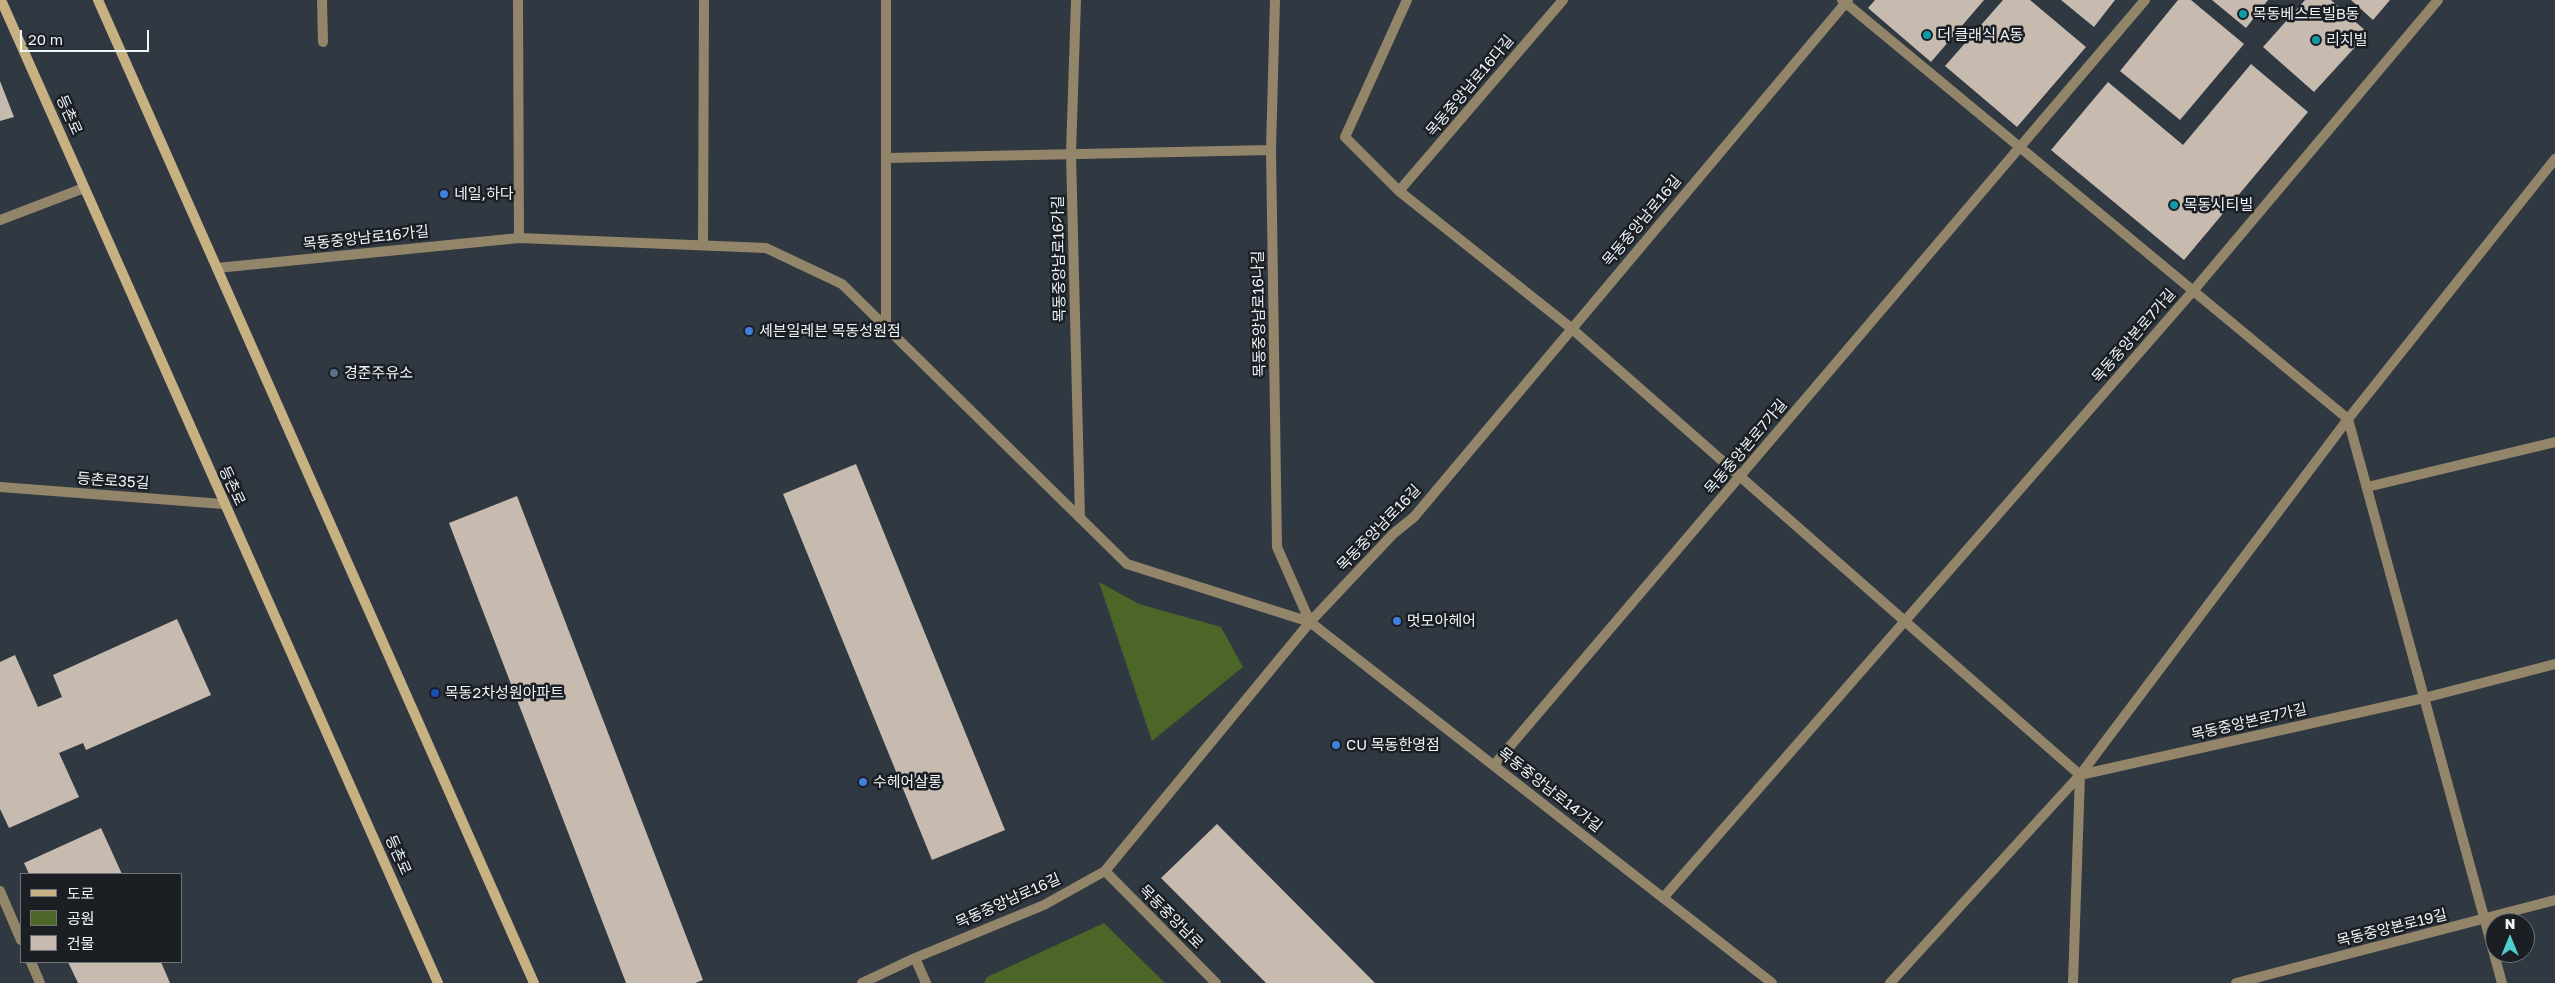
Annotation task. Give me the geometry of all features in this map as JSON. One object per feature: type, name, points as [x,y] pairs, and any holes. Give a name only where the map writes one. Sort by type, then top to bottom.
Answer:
[{"type":"main road","name":"등촌로","points":[[1,0],[223,504],[239,533],[438,983]]},
{"type":"main road","points":[[98,0],[534,983]]},
{"type":"street","points":[[322,0],[323,42]]},
{"type":"street","points":[[518,0],[519,238]]},
{"type":"street","points":[[703,245],[704,0]]},
{"type":"street","points":[[886,0],[886,327]]},
{"type":"street","name":"목동중앙남로16가길","points":[[1076,0],[1071,153],[1080,518]]},
{"type":"street","name":"목동중앙남로16나길","points":[[1275,0],[1271,150],[1278,546],[1310,622]]},
{"type":"street","points":[[1408,0],[1345,137],[1399,191],[1571,328],[2080,775]]},
{"type":"street","name":"목동중앙남로16다길","points":[[1399,191],[1562,0]]},
{"type":"street","name":"목동중앙본로7가길","points":[[1494,765],[2146,0]]},
{"type":"street","name":"목동중앙본로7가길","points":[[1663,898],[2193,291],[2438,0]]},
{"type":"street","name":"목동중앙본로7가길","points":[[1845,1],[2348,419]]},
{"type":"street","name":"목동중앙남로16길","points":[[862,983],[915,958],[1044,905],[1105,871],[1310,622],[1392,534],[1414,517],[1845,1]]},
{"type":"street","points":[[887,158],[1271,150]]},
{"type":"street","points":[[1890,983],[2080,775],[2348,419],[2555,159]]},
{"type":"street","points":[[0,220],[84,188]]},
{"type":"street","name":"목동중앙남로16가길","points":[[217,268],[519,238],[766,248],[842,284],[1127,564],[1310,622]]},
{"type":"street","points":[[2348,419],[2485,919]]},
{"type":"street","points":[[2367,487],[2555,442]]},
{"type":"street","name":"등촌로35길","points":[[0,487],[223,504]]},
{"type":"street","name":"목동중앙남로14가길","points":[[1310,622],[1772,983]]},
{"type":"street","name":"목동중앙본로7가길","points":[[2080,775],[2424,698],[2555,664]]},
{"type":"street","points":[[2073,983],[2080,775]]},
{"type":"street","name":"목동중앙남로","points":[[1105,871],[1216,983]]},
{"type":"street","points":[[0,891],[20,938]]},
{"type":"street","name":"목동중앙본로19길","points":[[2507,913],[2555,900]]},
{"type":"street","name":"목동중앙본로19길","points":[[2236,983],[2485,919]]},
{"type":"street","points":[[915,958],[926,983]]},
{"type":"street","points":[[31,963],[40,983]]},
{"type":"street","points":[[2497,963],[2502,983]]},
{"type":"green space","points":[[1099,582],[1139,604],[1221,627],[1243,667],[1152,741]]},
{"type":"green space","points":[[1104,923],[1165,983],[984,983],[987,977]]},
{"type":"building","name":"더 클래식 A동","points":[[1875,0],[1984,0],[1931,62],[1868,8]]},
{"type":"building","points":[[2003,0],[2030,0],[2086,47],[2017,127],[1945,66]]},
{"type":"building","points":[[2061,0],[2115,0],[2094,27]]},
{"type":"building","points":[[2178,0],[2191,0],[2244,44],[2180,120],[2120,71]]},
{"type":"building","name":"목동베스트빌B동","points":[[2212,0],[2268,0],[2246,28]]},
{"type":"building","name":"리치빌","points":[[2305,0],[2331,0],[2368,33],[2314,92],[2263,47]]},
{"type":"building","points":[[2351,0],[2390,0],[2373,20]]},
{"type":"building","name":"목동시티빌","points":[[2251,64],[2308,112],[2184,260],[2051,150],[2108,82],[2183,145]]},
{"type":"building","points":[[0,81],[14,117],[0,121]]},
{"type":"building","points":[[856,464],[1005,830],[932,860],[783,494]]},
{"type":"building","points":[[517,496],[703,980],[695,983],[626,983],[449,523]]},
{"type":"building","points":[[177,619],[211,695],[86,750],[83,743],[59,753],[79,797],[9,828],[0,809],[0,662],[15,655],[38,707],[62,697],[53,675]]},
{"type":"building","points":[[1217,824],[1375,983],[1266,983],[1161,878]]},
{"type":"building","points":[[101,828],[122,873],[29,873],[24,863]]},
{"type":"building","points":[[68,963],[161,963],[170,983],[78,983]]},
{"type":"place","name":"목동베스트빌B동","points":[[2243,14]]},
{"type":"place","name":"더 클래식 A동","points":[[1927,35]]},
{"type":"place","name":"리치빌","points":[[2316,40]]},
{"type":"place","name":"네일,하다","points":[[444,194]]},
{"type":"place","name":"목동시티빌","points":[[2174,205]]},
{"type":"place","name":"세븐일레븐 목동성원점","points":[[749,331]]},
{"type":"place","name":"경준주유소","points":[[334,373]]},
{"type":"place","name":"멋모아헤어","points":[[1397,621]]},
{"type":"place","name":"목동2차성원아파트","points":[[435,693]]},
{"type":"place","name":"CU 목동한영점","points":[[1336,745]]},
{"type":"place","name":"수헤어살롱","points":[[863,782]]}]
